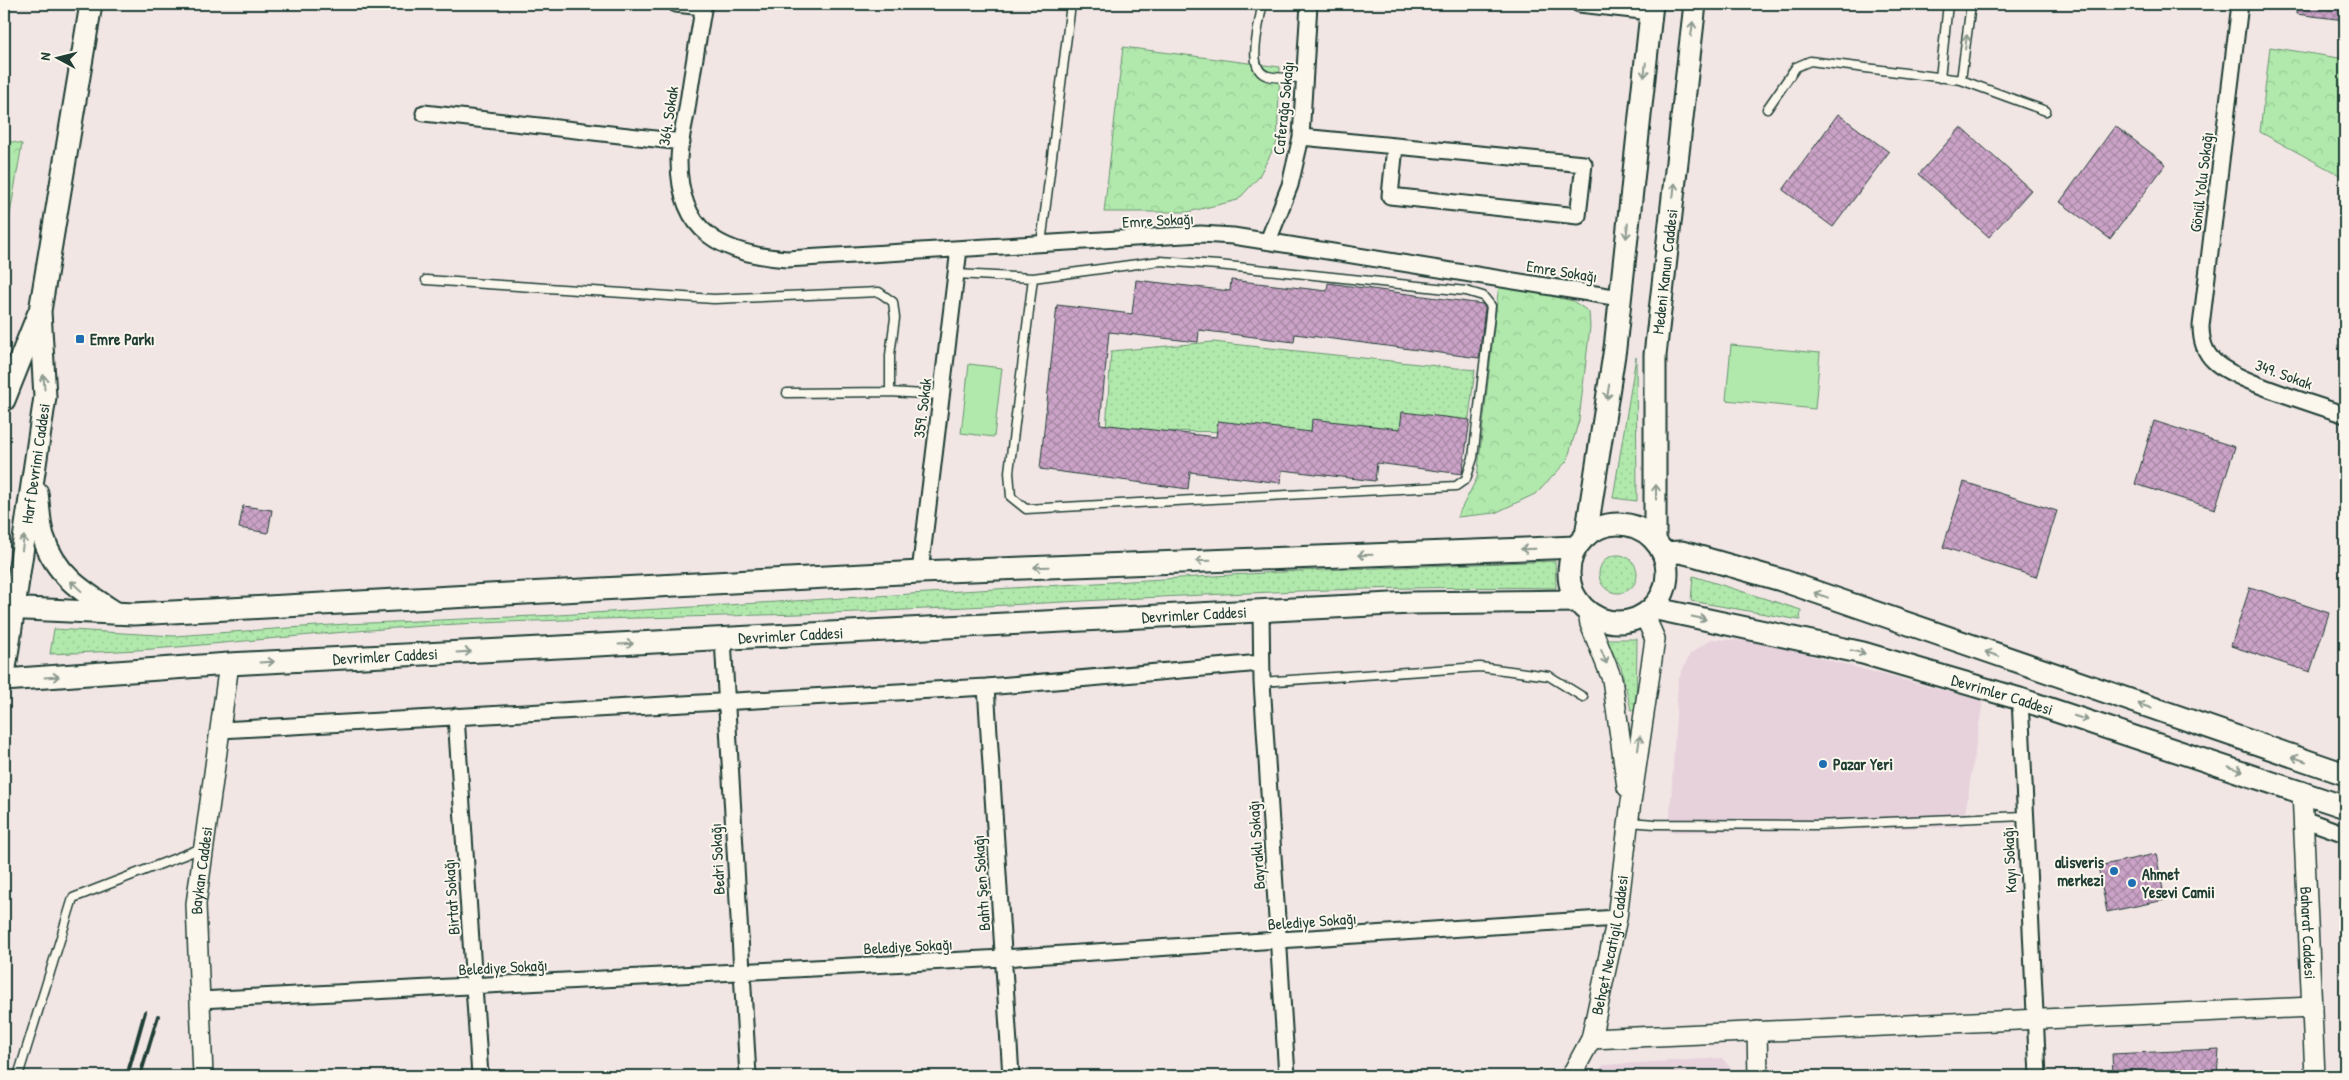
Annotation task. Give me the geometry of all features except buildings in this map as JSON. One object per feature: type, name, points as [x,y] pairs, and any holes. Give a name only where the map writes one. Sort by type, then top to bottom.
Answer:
[{"type":"main road","name":"Harf Devrimi Caddesi","points":[[4,675],[8,608],[34,470],[45,397],[40,311],[90,4]]},
{"type":"main road","name":"Medeni Kanun Caddesi","points":[[1659,547],[1655,354],[1695,4]]},
{"type":"main road","points":[[8,608],[116,613],[315,605],[920,572],[1581,541],[1599,527],[1614,524],[1629,525],[1643,530],[1659,547],[1667,568],[1666,583],[1660,598],[1648,611],[1627,621],[1613,622],[1600,618],[1583,606],[1572,589],[1569,575],[1570,561],[1581,541],[1620,298],[1651,8]]},
{"type":"main road","name":"Harf Devrimi Caddesi","points":[[4,400],[40,311]]},
{"type":"main road","points":[[34,470],[43,536],[58,567],[77,589],[116,613]]},
{"type":"main road","name":"Devrimler Caddesi","points":[[1659,547],[1781,580],[2345,774]]},
{"type":"main road","name":"Devrimler Caddesi","points":[[4,680],[229,664],[1410,604],[1583,606]]},
{"type":"main road","name":"Devrimler Caddesi","points":[[1648,611],[1863,653],[2020,699],[2302,791],[2345,807]]},
{"type":"street","points":[[676,4],[703,6]]},
{"type":"street","name":"Caferağa Sokağı","points":[[1268,241],[1290,185],[1301,137],[1309,4]]},
{"type":"street","points":[[1579,4],[1651,8]]},
{"type":"street","name":"Gönül Yolu Sokağı","points":[[2213,361],[2204,347],[2202,326],[2240,4]]},
{"type":"street","name":"364. Sokak","points":[[700,229],[690,215],[680,188],[679,160],[703,6]]},
{"type":"street","points":[[424,112],[682,142]]},
{"type":"street","points":[[1301,137],[1584,164],[1578,216],[1390,196],[1395,146]]},
{"type":"street","name":"Emre Sokağı","points":[[700,229],[715,241],[735,250],[760,257],[787,259],[1201,234],[1268,241],[1620,298]]},
{"type":"street","name":"359. Sokak","points":[[920,572],[959,249]]},
{"type":"street","name":"349. Sokak","points":[[2213,361],[2242,378],[2345,415]]},
{"type":"street","name":"Behçet Necatigil Caddesi","points":[[1583,606],[1612,679],[1629,816]]},
{"type":"street","name":"Bayraklı Sokağı","points":[[1261,611],[1262,682],[1280,941],[1287,1076]]},
{"type":"street","name":"Behçet Necatigil Caddesi","points":[[1571,1076],[1591,1039],[1617,918],[1629,816],[1654,639],[1648,611]]},
{"type":"street","name":"Bedri Sokağı","points":[[723,639],[748,1076]]},
{"type":"street","points":[[220,730],[986,687],[1261,663]]},
{"type":"street","name":"Baykan Caddesi","points":[[203,1076],[196,904],[229,664]]},
{"type":"street","name":"Bahtı Şen Sokağı","points":[[986,687],[1011,1076]]},
{"type":"street","name":"Kayı Sokağı","points":[[2020,699],[2024,816],[2038,1076]]},
{"type":"street","name":"Birtat Sokağı","points":[[456,716],[480,1076]]},
{"type":"street","name":"Baharat Caddesi","points":[[2302,791],[2315,1076]]},
{"type":"street","points":[[2303,819],[2345,834]]},
{"type":"street","name":"Belediye Sokağı","points":[[200,1000],[1003,958],[1617,918]]},
{"type":"street","points":[[1591,1039],[2312,1007]]},
{"type":"street","points":[[1757,1031],[1758,1076]]},
{"type":"lane","points":[[1041,244],[1071,4]]},
{"type":"lane","points":[[1262,4],[1254,60],[1258,70],[1267,76],[1304,78]]},
{"type":"lane","points":[[1940,78],[1948,4]]},
{"type":"lane","points":[[1962,80],[1971,4]]},
{"type":"lane","points":[[1767,109],[1796,67],[1810,61],[1962,80],[2046,112]]},
{"type":"lane","points":[[956,274],[1033,278],[1160,261],[1218,265],[1456,290],[1483,296],[1491,306],[1473,458],[1466,479],[1456,486],[1026,508],[1011,497],[1009,472],[1033,278]]},
{"type":"lane","points":[[426,280],[714,299],[879,292],[893,302],[895,318],[890,355],[890,392]]},
{"type":"lane","points":[[788,393],[890,392],[942,395]]},
{"type":"lane","points":[[1262,682],[1480,667],[1549,676],[1583,697]]},
{"type":"lane","points":[[1629,816],[1655,824],[1816,825],[2024,816]]},
{"type":"lane","points":[[18,1076],[73,898],[204,847]]},
{"type":"shaded area","name":"Pazar Yeri","points":[[1711,639],[1756,641],[1983,701],[1963,827],[1669,832],[1678,680],[1690,654]]},
{"type":"shaded area","points":[[1722,1058],[1734,1072],[1734,1076],[1595,1076],[1603,1065]]},
{"type":"green space","points":[[1123,47],[1280,67],[1277,142],[1258,178],[1238,200],[1188,212],[1104,212]]},
{"type":"green space","points":[[2270,47],[2345,59],[2345,178],[2260,132]]},
{"type":"green space","points":[[4,140],[22,144],[4,249]]},
{"type":"green space","points":[[1499,284],[1573,301],[1589,312],[1590,327],[1579,420],[1567,461],[1537,493],[1495,513],[1457,517],[1477,478]]},
{"type":"green space","points":[[1213,342],[1475,370],[1467,433],[1106,431],[1111,351]]},
{"type":"green space","points":[[1731,345],[1820,353],[1815,409],[1726,400]]},
{"type":"green space","points":[[1636,357],[1637,501],[1613,498]]},
{"type":"green space","points":[[969,364],[1002,368],[994,437],[961,433]]},
{"type":"green space","points":[[1618,555],[1631,561],[1637,574],[1631,587],[1618,593],[1605,587],[1599,574],[1605,561]]},
{"type":"green space","points":[[1555,561],[1556,588],[1393,588],[905,610],[458,624],[353,631],[162,648],[50,654],[54,629],[174,636],[346,624],[558,615],[1298,571]]},
{"type":"green space","points":[[1693,576],[1801,610],[1800,620],[1691,601]]},
{"type":"green space","points":[[1604,639],[1637,639],[1636,711],[1631,710],[1621,667]]},
{"type":"railway","points":[[127,1076],[145,1012]]},
{"type":"railway","points":[[140,1076],[158,1016]]},
{"type":"place","name":"Emre Parkı","points":[[80,339]]},
{"type":"place","name":"Pazar Yeri","points":[[1823,764]]},
{"type":"place","name":"alisveris merkezi","points":[[2114,871]]},
{"type":"place","name":"Ahmet Yesevi Camii","points":[[2132,883]]}]
